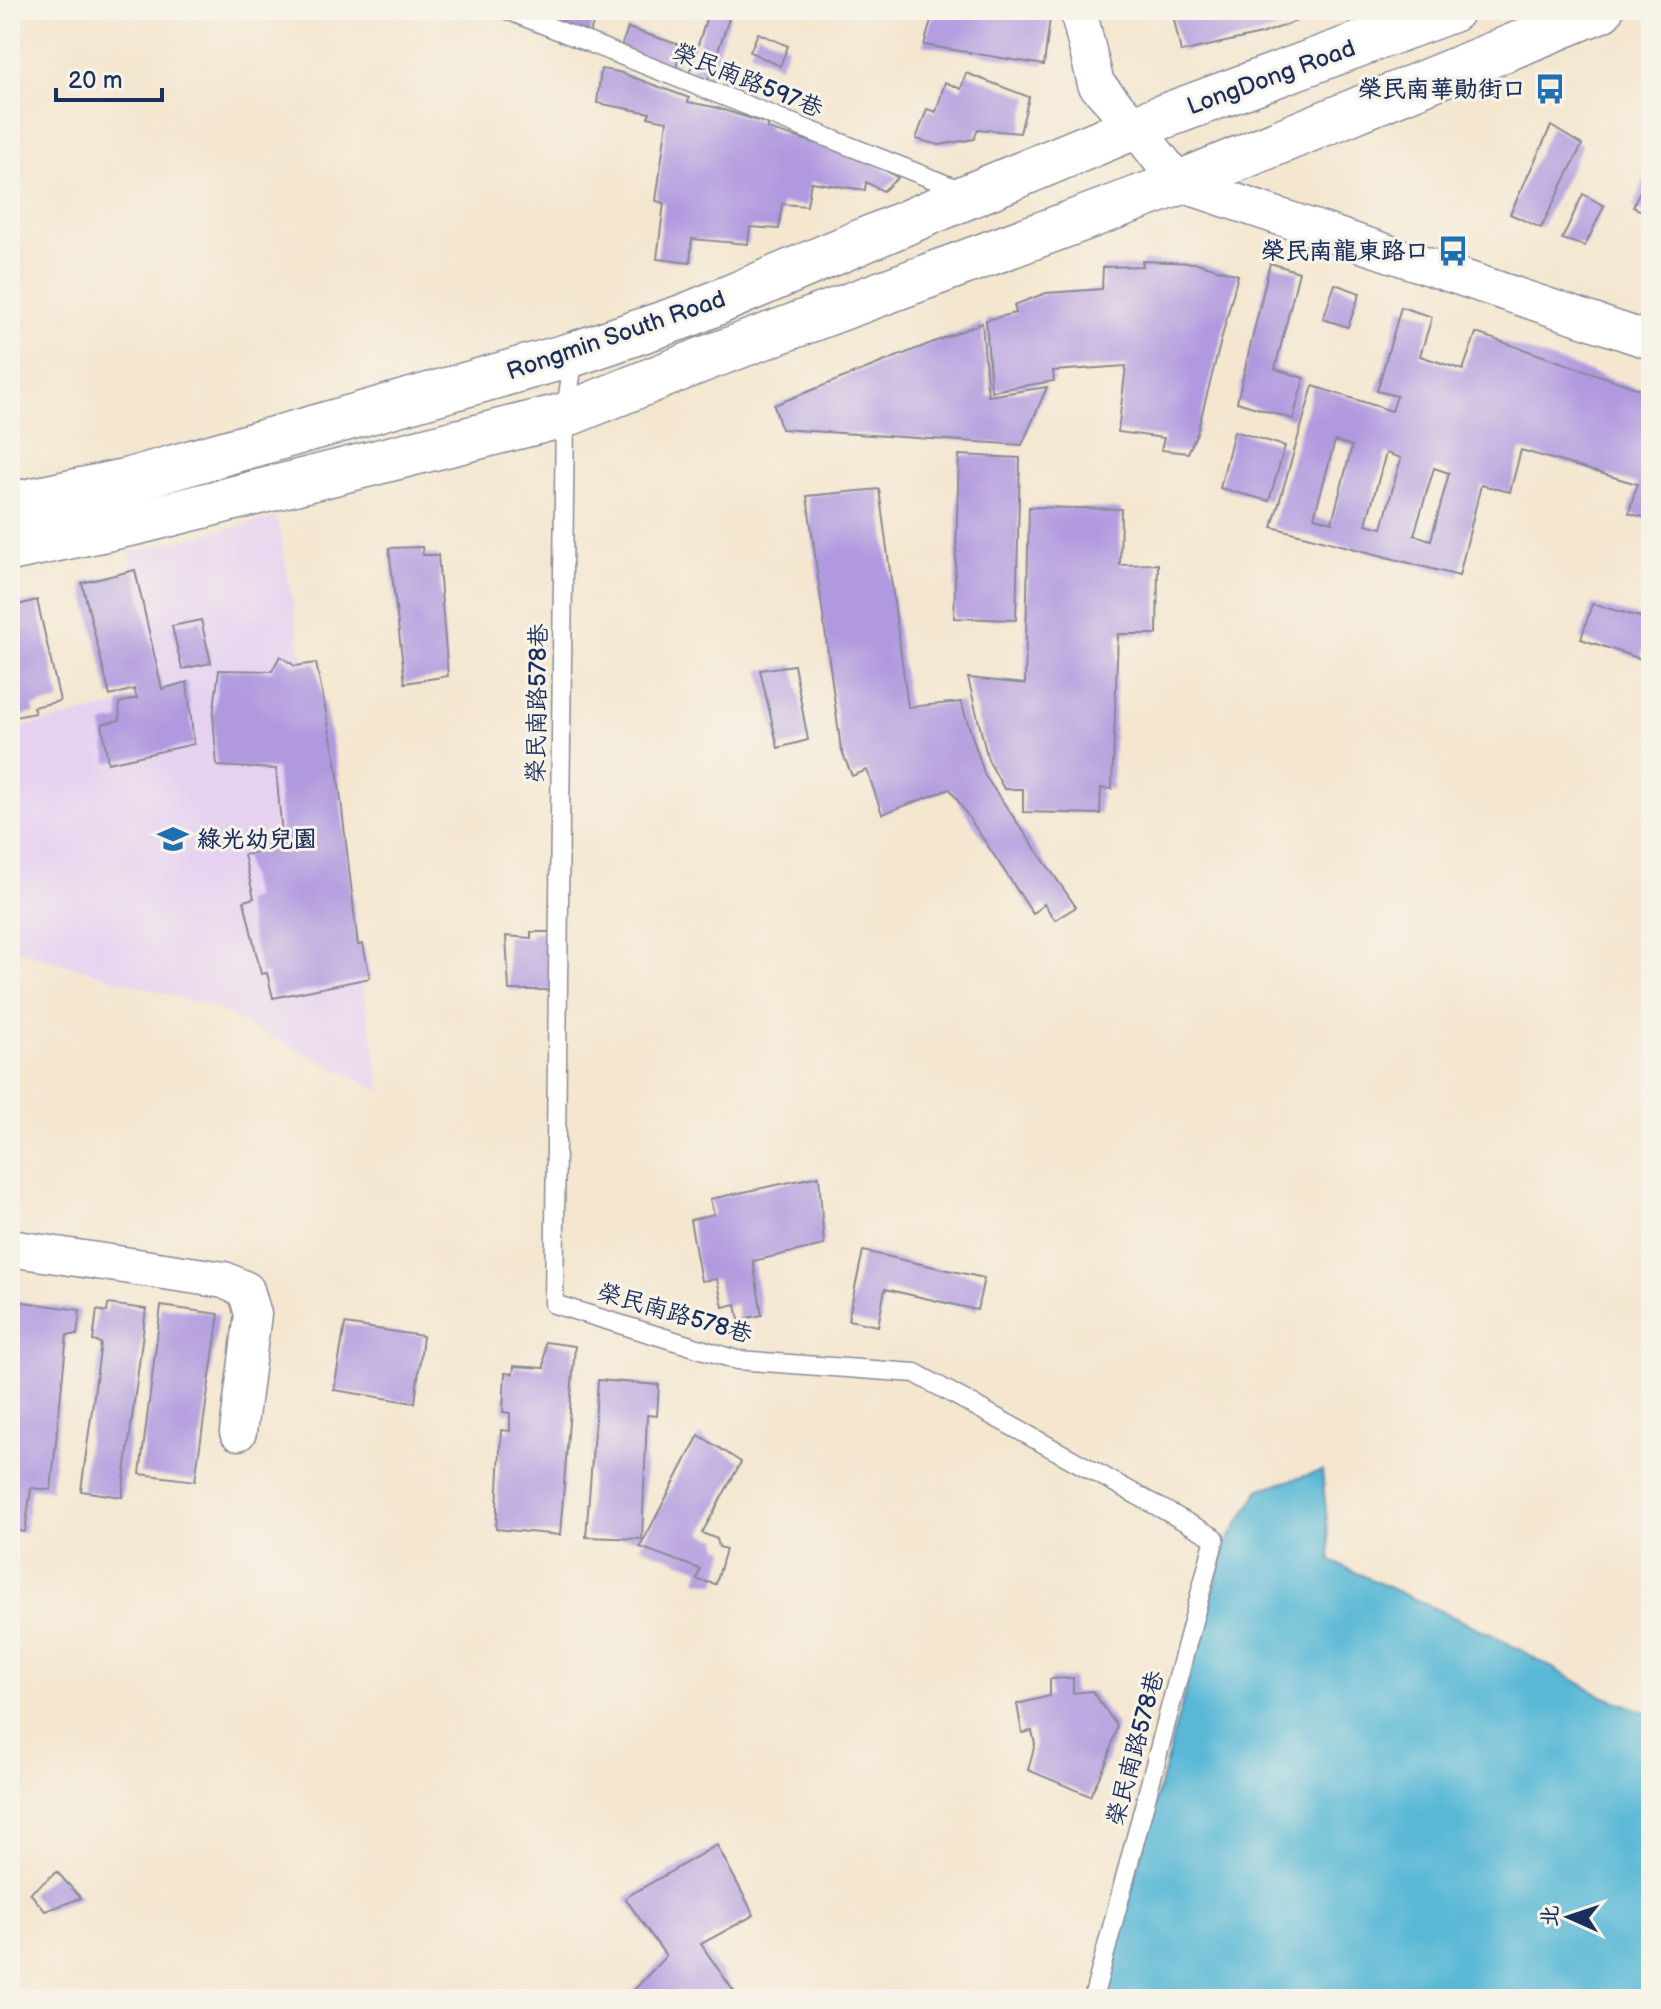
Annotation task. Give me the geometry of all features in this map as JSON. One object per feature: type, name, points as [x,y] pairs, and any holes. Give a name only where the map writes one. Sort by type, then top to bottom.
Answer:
[{"type":"street","points":[[1081,10],[1080,18],[1096,84],[1179,183],[1651,341]]},
{"type":"street","name":"LongDong Road","points":[[1135,127],[1452,10]]},
{"type":"street","points":[[1179,183],[1601,10]]},
{"type":"street","name":"Rongmin South Road","points":[[10,505],[129,480],[574,354],[688,315],[1135,127]]},
{"type":"street","name":"Rongmin South Road","points":[[10,549],[139,522],[565,415],[707,358],[1179,183]]},
{"type":"street","points":[[129,480],[139,522]]},
{"type":"street","points":[[10,1248],[224,1280],[246,1290],[253,1314],[238,1432]]},
{"type":"lane","name":"榮民南路597巷","points":[[507,10],[971,195]]},
{"type":"lane","name":"榮民南路578巷","points":[[574,354],[565,415],[554,1304],[737,1360],[915,1373],[1215,1538],[1093,1999]]},
{"type":"shaded area","name":"綠光幼兒園","points":[[277,517],[382,1092],[212,1007],[10,948],[10,730],[158,696],[129,552]]},
{"type":"water","points":[[1322,1471],[1331,1561],[1495,1636],[1605,1697],[1651,1714],[1651,1999],[1103,1999],[1228,1540],[1260,1489]]},
{"type":"building","points":[[530,10],[556,10],[550,28]]},
{"type":"building","points":[[566,10],[598,10],[587,41],[560,31]]},
{"type":"building","points":[[709,10],[732,10],[708,80],[689,74]]},
{"type":"building","points":[[934,10],[1051,10],[1044,65],[924,45]]},
{"type":"building","points":[[1172,10],[1327,10],[1261,34],[1181,52]]},
{"type":"building","points":[[628,28],[683,46],[675,70],[619,52]]},
{"type":"building","points":[[758,33],[788,46],[780,66],[750,52]]},
{"type":"building","points":[[601,69],[619,72],[689,98],[688,102],[768,124],[768,129],[868,159],[898,178],[883,191],[866,182],[865,190],[811,182],[807,206],[782,204],[779,229],[750,227],[748,244],[692,239],[690,263],[657,259],[664,203],[656,201],[667,121],[648,117],[650,113],[597,103]]},
{"type":"building","points":[[966,73],[1029,97],[1020,133],[978,129],[974,139],[939,145],[916,139],[927,109],[936,112],[945,82],[961,89]]},
{"type":"building","points":[[1551,126],[1582,145],[1541,228],[1510,214]]},
{"type":"building","points":[[1651,164],[1651,215],[1633,207]]},
{"type":"building","points":[[1583,194],[1604,206],[1585,246],[1562,239]]},
{"type":"building","points":[[1142,261],[1197,263],[1238,275],[1197,433],[1188,453],[1161,450],[1164,438],[1118,432],[1126,366],[1053,371],[1054,381],[991,391],[986,320],[1016,313],[1014,305],[1046,293],[1102,289],[1103,267],[1143,266]]},
{"type":"building","points":[[1270,263],[1299,272],[1275,369],[1304,378],[1293,419],[1237,402]]},
{"type":"building","points":[[1335,284],[1360,293],[1348,327],[1323,319]]},
{"type":"building","points":[[1401,307],[1432,317],[1420,356],[1463,370],[1476,333],[1651,393],[1651,520],[1629,513],[1637,484],[1521,450],[1510,492],[1481,485],[1459,576],[1272,527],[1313,386],[1392,411],[1397,396],[1377,391]],"holes":[[[1335,441],[1352,446],[1332,522],[1314,517]],[[1386,453],[1401,458],[1382,528],[1366,524]],[[1434,468],[1449,473],[1431,540],[1414,535]]]},
{"type":"building","points":[[982,323],[988,396],[1047,387],[1022,445],[781,429],[774,405]]},
{"type":"building","points":[[1234,431],[1285,446],[1269,501],[1220,488]]},
{"type":"building","points":[[959,455],[1020,458],[1016,620],[954,618]]},
{"type":"building","points":[[879,489],[908,707],[961,702],[985,776],[1076,907],[1055,920],[1044,904],[1033,914],[950,789],[882,814],[867,770],[852,776],[841,749],[807,496]]},
{"type":"building","points":[[1029,507],[1121,509],[1120,565],[1158,564],[1157,634],[1118,634],[1112,789],[1101,788],[1100,814],[1023,812],[1023,789],[1004,789],[988,760],[968,678],[1025,684]]},
{"type":"building","points":[[422,547],[423,555],[438,555],[448,676],[405,683],[389,548]]},
{"type":"building","points":[[135,570],[162,689],[187,682],[194,744],[108,763],[102,724],[120,720],[119,703],[137,698],[134,689],[110,696],[82,583]]},
{"type":"building","points":[[37,600],[60,701],[33,707],[35,713],[10,718],[10,607]]},
{"type":"building","points":[[1592,604],[1651,620],[1641,659],[1581,639]]},
{"type":"building","points":[[201,620],[211,663],[182,669],[172,626]]},
{"type":"building","points":[[280,656],[295,666],[316,663],[337,767],[358,945],[363,944],[370,978],[273,998],[267,973],[261,974],[244,901],[254,898],[244,855],[283,846],[276,769],[217,766],[213,716],[219,670],[272,671]]},
{"type":"building","points":[[794,665],[808,740],[778,748],[760,670]]},
{"type":"building","points":[[531,932],[556,932],[560,990],[509,990],[506,936],[531,938]]},
{"type":"building","points":[[819,1176],[824,1245],[753,1261],[762,1315],[739,1320],[736,1304],[723,1307],[717,1279],[701,1281],[690,1220],[714,1214],[710,1199]]},
{"type":"building","points":[[863,1251],[984,1278],[977,1310],[885,1289],[878,1326],[848,1320]]},
{"type":"building","points":[[10,1300],[80,1310],[77,1335],[67,1335],[51,1490],[31,1488],[25,1532],[10,1530]]},
{"type":"building","points":[[108,1304],[146,1309],[122,1497],[81,1491],[101,1343],[93,1341],[97,1310],[107,1312]]},
{"type":"building","points":[[161,1306],[219,1314],[195,1481],[140,1474]]},
{"type":"building","points":[[345,1324],[423,1336],[415,1403],[334,1390]]},
{"type":"building","points":[[545,1342],[575,1346],[560,1535],[496,1529],[501,1430],[510,1431],[510,1413],[503,1412],[505,1373],[513,1374],[514,1366],[544,1368]]},
{"type":"building","points":[[598,1380],[659,1385],[657,1416],[647,1415],[642,1539],[586,1537]]},
{"type":"building","points":[[699,1435],[741,1462],[702,1533],[717,1539],[719,1547],[726,1549],[716,1584],[697,1580],[700,1569],[640,1547]]},
{"type":"building","points":[[1073,1678],[1073,1693],[1092,1691],[1117,1726],[1107,1761],[1090,1796],[1028,1770],[1035,1744],[1032,1731],[1022,1733],[1017,1704],[1050,1696],[1050,1679]]},
{"type":"building","points":[[717,1845],[754,1915],[701,1944],[739,1999],[637,1999],[631,1993],[666,1956],[625,1898]]},
{"type":"building","points":[[57,1872],[81,1898],[45,1911],[30,1893]]},
{"type":"place","name":"榮民南華勛街口","points":[[1550,89]]},
{"type":"place","name":"榮民南龍東路口","points":[[1453,251]]},
{"type":"place","name":"綠光幼兒園","points":[[173,839]]}]
